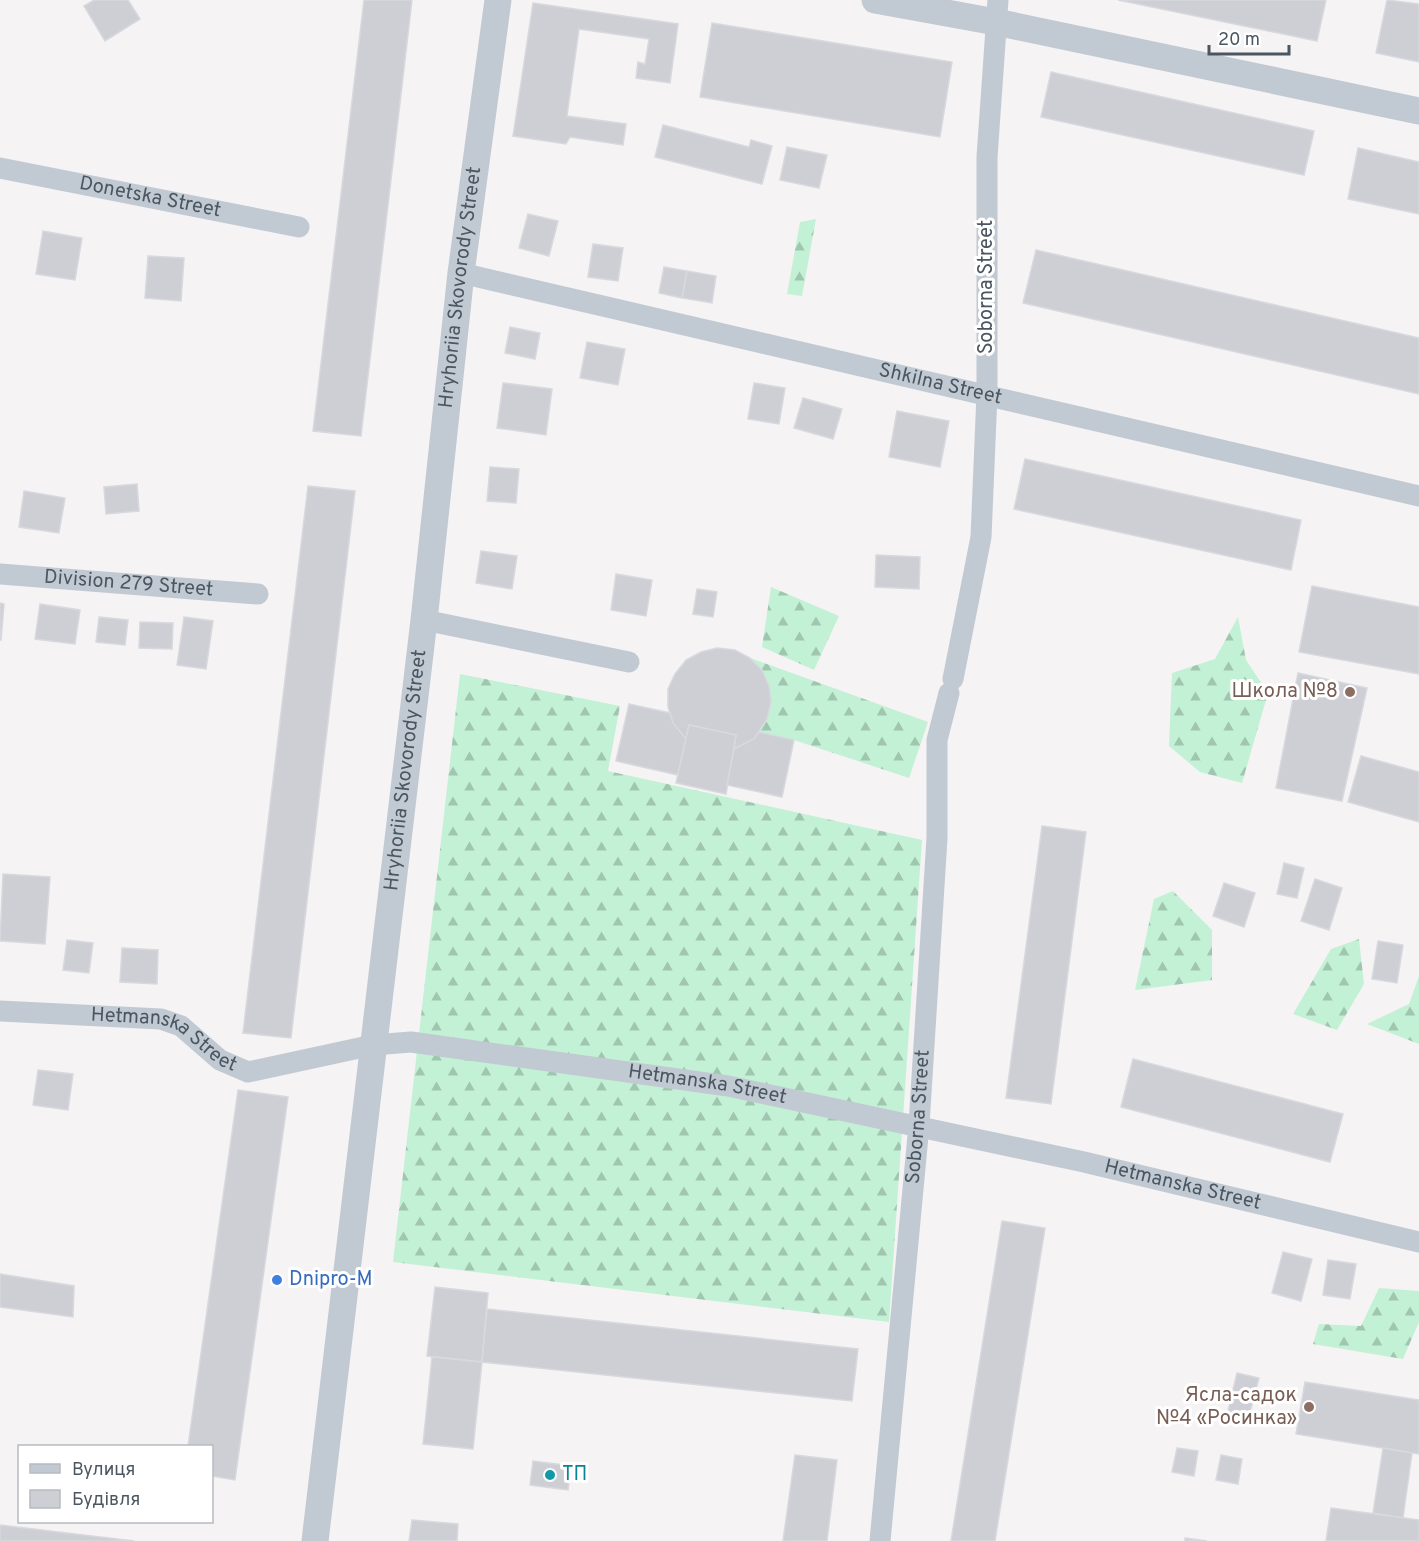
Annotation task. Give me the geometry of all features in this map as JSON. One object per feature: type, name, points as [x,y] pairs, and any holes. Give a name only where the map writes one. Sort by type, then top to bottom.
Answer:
[{"type":"street","name":"Hryhoriia Skovorody Street","points":[[315,1541],[424,620],[461,273],[498,0]]},
{"type":"street","points":[[875,0],[997,11],[1419,111]]},
{"type":"street","name":"Soborna Street","points":[[880,1541],[919,1125],[937,838],[938,740],[981,537],[987,394],[987,157],[997,11]]},
{"type":"street","name":"Donetska Street","points":[[0,168],[299,227]]},
{"type":"street","name":"Shkilna Street","points":[[461,273],[1419,496]]},
{"type":"street","name":"Division 279 Street","points":[[0,574],[258,594]]},
{"type":"street","points":[[424,620],[629,662]]},
{"type":"street","name":"Hetmanska Street","points":[[0,1011],[161,1019],[181,1026],[220,1060],[248,1072],[374,1045],[411,1042],[728,1086],[919,1125],[1419,1242]]},
{"type":"green space","points":[[816,219],[802,296],[787,294],[800,222]]},
{"type":"green space","points":[[771,587],[839,616],[814,670],[762,647]]},
{"type":"green space","points":[[1238,617],[1246,660],[1268,693],[1242,783],[1200,772],[1169,746],[1172,673],[1215,659]]},
{"type":"green space","points":[[750,658],[928,722],[909,778],[794,740],[759,732],[768,712],[769,694],[763,675]]},
{"type":"green space","points":[[460,674],[620,706],[608,771],[922,840],[889,1322],[393,1262]]},
{"type":"green space","points":[[1173,891],[1212,930],[1212,980],[1135,990],[1154,899]]},
{"type":"green space","points":[[1359,939],[1364,984],[1337,1030],[1293,1014],[1331,949]]},
{"type":"green space","points":[[1419,976],[1419,1044],[1367,1024],[1409,1004]]},
{"type":"green space","points":[[1379,1288],[1419,1291],[1419,1322],[1403,1359],[1313,1344],[1319,1324],[1361,1326]]},
{"type":"building","points":[[94,0],[128,0],[140,19],[105,41],[84,6]]},
{"type":"building","points":[[364,0],[412,0],[361,436],[313,431]]},
{"type":"building","points":[[1118,0],[1326,0],[1317,41]]},
{"type":"building","points":[[1387,0],[1419,4],[1419,62],[1376,53]]},
{"type":"building","points":[[533,3],[678,24],[670,83],[636,78],[638,62],[645,64],[649,39],[579,29],[567,116],[626,124],[623,145],[570,137],[566,144],[513,136]]},
{"type":"building","points":[[712,23],[952,62],[940,137],[700,97]]},
{"type":"building","points":[[1051,72],[1314,131],[1304,175],[1041,117]]},
{"type":"building","points":[[663,125],[749,147],[751,140],[772,146],[762,184],[655,157]]},
{"type":"building","points":[[787,147],[827,155],[819,188],[780,180]]},
{"type":"building","points":[[1358,148],[1419,162],[1419,214],[1348,199]]},
{"type":"building","points":[[528,214],[558,221],[549,256],[519,248]]},
{"type":"building","points":[[43,231],[82,238],[75,280],[36,274]]},
{"type":"building","points":[[593,244],[623,248],[618,281],[588,277]]},
{"type":"building","points":[[1036,250],[1419,338],[1419,394],[1023,303]]},
{"type":"building","points":[[148,256],[184,258],[181,301],[145,298]]},
{"type":"building","points":[[664,267],[687,271],[682,298],[659,293]]},
{"type":"building","points":[[687,271],[716,276],[712,303],[682,298]]},
{"type":"building","points":[[510,327],[540,333],[535,359],[505,353]]},
{"type":"building","points":[[587,342],[625,349],[618,385],[580,378]]},
{"type":"building","points":[[503,383],[552,389],[546,435],[497,428]]},
{"type":"building","points":[[754,383],[785,388],[779,424],[748,419]]},
{"type":"building","points":[[803,398],[842,409],[833,439],[794,428]]},
{"type":"building","points":[[897,411],[949,421],[940,467],[889,457]]},
{"type":"building","points":[[1025,459],[1301,520],[1291,570],[1014,509]]},
{"type":"building","points":[[490,467],[519,469],[516,503],[487,501]]},
{"type":"building","points":[[137,484],[139,511],[106,514],[104,487]]},
{"type":"building","points":[[308,486],[355,491],[291,1038],[243,1033]]},
{"type":"building","points":[[24,491],[65,498],[59,533],[19,527]]},
{"type":"building","points":[[481,551],[517,556],[512,589],[476,583]]},
{"type":"building","points":[[876,555],[920,557],[919,589],[875,587]]},
{"type":"building","points":[[616,574],[652,580],[646,616],[611,610]]},
{"type":"building","points":[[1312,586],[1419,607],[1419,674],[1299,652]]},
{"type":"building","points":[[697,589],[717,592],[713,617],[693,614]]},
{"type":"building","points":[[0,603],[4,604],[1,640],[0,640]]},
{"type":"building","points":[[40,604],[80,610],[75,644],[35,639]]},
{"type":"building","points":[[99,617],[128,620],[125,645],[96,642]]},
{"type":"building","points":[[184,617],[213,621],[206,669],[177,665]]},
{"type":"building","points":[[140,622],[173,623],[172,649],[139,648]]},
{"type":"building","points":[[717,648],[735,650],[750,658],[762,670],[769,686],[771,702],[767,719],[754,739],[734,749],[736,735],[689,725],[686,739],[673,723],[668,707],[668,689],[675,674],[686,660],[701,652]]},
{"type":"building","points":[[1298,673],[1367,688],[1342,801],[1276,788]]},
{"type":"building","points":[[629,704],[670,713],[673,723],[686,739],[678,775],[616,761]]},
{"type":"building","points":[[689,725],[736,735],[726,794],[676,783]]},
{"type":"building","points":[[759,732],[794,740],[782,797],[727,785],[734,749],[754,739]]},
{"type":"building","points":[[1361,756],[1419,772],[1419,822],[1348,802]]},
{"type":"building","points":[[1042,826],[1086,832],[1051,1104],[1006,1098]]},
{"type":"building","points":[[1284,863],[1304,868],[1297,898],[1277,894]]},
{"type":"building","points":[[3,874],[50,877],[45,944],[0,941]]},
{"type":"building","points":[[1315,879],[1342,888],[1329,930],[1301,921]]},
{"type":"building","points":[[1224,883],[1255,893],[1244,927],[1213,916]]},
{"type":"building","points":[[67,940],[93,943],[89,973],[63,970]]},
{"type":"building","points":[[1378,941],[1403,945],[1397,983],[1372,979]]},
{"type":"building","points":[[122,948],[158,950],[157,984],[120,982]]},
{"type":"building","points":[[1133,1059],[1343,1114],[1330,1162],[1121,1107]]},
{"type":"building","points":[[38,1070],[73,1074],[68,1110],[33,1105]]},
{"type":"building","points":[[238,1090],[288,1097],[235,1480],[213,1476],[213,1445],[188,1445]]},
{"type":"building","points":[[1002,1221],[1045,1228],[995,1541],[951,1541]]},
{"type":"building","points":[[1283,1252],[1312,1259],[1301,1301],[1272,1293]]},
{"type":"building","points":[[1328,1260],[1356,1264],[1350,1299],[1323,1295]]},
{"type":"building","points":[[0,1274],[74,1286],[73,1317],[0,1307]]},
{"type":"building","points":[[435,1287],[488,1293],[482,1362],[427,1356]]},
{"type":"building","points":[[487,1309],[858,1349],[852,1401],[482,1362]]},
{"type":"building","points":[[432,1357],[482,1362],[473,1449],[423,1444]]},
{"type":"building","points":[[1237,1373],[1259,1378],[1249,1416],[1228,1411]]},
{"type":"building","points":[[1305,1382],[1419,1400],[1419,1454],[1296,1434]]},
{"type":"building","points":[[1177,1448],[1198,1451],[1194,1476],[1172,1472]]},
{"type":"building","points":[[1383,1448],[1412,1453],[1403,1518],[1373,1513]]},
{"type":"building","points":[[795,1455],[837,1460],[827,1541],[783,1541]]},
{"type":"building","points":[[1221,1455],[1242,1459],[1238,1484],[1216,1480]]},
{"type":"building","name":"ТП","points":[[533,1461],[571,1466],[568,1490],[530,1485]]},
{"type":"building","points":[[1331,1508],[1419,1520],[1419,1541],[1326,1541]]},
{"type":"building","points":[[412,1520],[458,1524],[457,1541],[409,1541]]},
{"type":"building","points":[[0,1525],[134,1541],[0,1541]]},
{"type":"building","points":[[1185,1538],[1207,1541],[1185,1541]]},
{"type":"place","name":"Школа №8","points":[[1350,692]]},
{"type":"place","name":"Dnipro-M","points":[[277,1280]]},
{"type":"place","name":"Ясла-садок №4 «Росинка»","points":[[1309,1407]]},
{"type":"place","name":"ТП","points":[[550,1475]]}]
